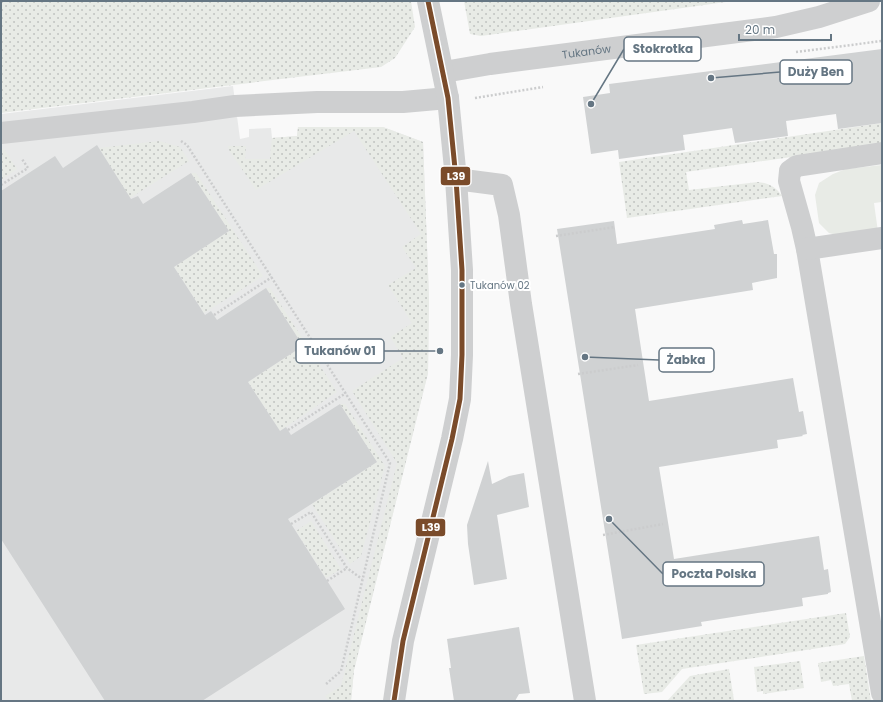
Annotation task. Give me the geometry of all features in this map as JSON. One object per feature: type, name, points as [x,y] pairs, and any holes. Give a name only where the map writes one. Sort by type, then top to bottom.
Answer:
[{"type":"street","points":[[394,701],[403,641],[452,439],[460,399],[462,355],[462,283],[456,179],[444,72],[428,1]]},
{"type":"street","name":"Tukanów","points":[[444,72],[490,64],[776,27],[819,17],[869,1]]},
{"type":"street","points":[[1,133],[235,106],[317,102],[403,102],[448,98]]},
{"type":"street","points":[[882,153],[797,166],[790,171],[789,181],[807,249],[882,693]]},
{"type":"street","points":[[456,179],[502,185],[509,215],[513,257],[585,701]]},
{"type":"street","points":[[807,249],[882,238]]},
{"type":"path","points":[[789,53],[882,41]]},
{"type":"path","points":[[471,102],[476,98],[549,86]]},
{"type":"path","points":[[178,138],[187,145],[390,463],[341,671],[325,685]]},
{"type":"path","points":[[1,185],[28,168],[21,158]]},
{"type":"path","points":[[556,236],[615,227]]},
{"type":"path","points":[[214,315],[272,277]]},
{"type":"path","points":[[578,374],[638,365]]},
{"type":"path","points":[[288,430],[346,393]]},
{"type":"path","points":[[291,524],[311,512],[347,568],[362,579]]},
{"type":"path","points":[[603,535],[663,524]]},
{"type":"path","points":[[327,581],[347,568]]},
{"type":"shaded area","points":[[1,1],[411,1],[415,27],[395,58],[381,67],[1,113]]},
{"type":"shaded area","points":[[464,1],[733,1],[481,36],[470,34]]},
{"type":"shaded area","points":[[233,86],[240,139],[249,137],[249,129],[271,128],[272,138],[297,136],[298,127],[383,127],[423,142],[429,298],[428,373],[354,670],[351,701],[1,701],[1,114]]},
{"type":"shaded area","points":[[882,123],[882,144],[686,172],[689,190],[758,182],[766,183],[772,186],[782,196],[627,218],[619,162]]},
{"type":"shaded area","points":[[298,127],[383,127],[423,142],[429,298],[428,373],[354,670],[351,701],[329,701],[325,696],[341,686],[397,463],[352,391],[403,358],[391,338],[412,323],[388,285],[416,268],[402,247],[421,234],[354,131],[256,190],[229,150],[228,146],[246,146],[245,159],[270,159],[272,138],[297,136]]},
{"type":"shaded area","points":[[159,141],[180,147],[189,161],[130,198],[99,148]]},
{"type":"shaded area","points":[[1,149],[4,149],[17,169],[1,180]]},
{"type":"shaded area","points":[[882,165],[882,202],[874,203],[878,232],[840,236],[829,233],[819,223],[815,195],[819,183],[833,174],[846,169]]},
{"type":"shaded area","points":[[191,173],[196,173],[263,276],[204,313],[174,267],[229,231]]},
{"type":"shaded area","points":[[266,288],[270,288],[337,392],[280,431],[248,382],[303,346]]},
{"type":"shaded area","points":[[340,404],[345,404],[385,466],[361,556],[350,564],[312,504],[377,462]]},
{"type":"shaded area","points":[[311,521],[341,569],[326,578],[296,531]]},
{"type":"shaded area","points":[[846,613],[850,637],[845,644],[682,669],[662,692],[644,694],[636,645]]},
{"type":"shaded area","points":[[864,656],[871,701],[852,701],[849,684],[833,686],[831,680],[821,682],[818,663]]},
{"type":"shaded area","points":[[800,661],[804,688],[763,694],[763,691],[757,692],[754,667]]},
{"type":"shaded area","points":[[729,669],[734,700],[667,701],[690,676]]},
{"type":"building","points":[[882,49],[882,123],[838,129],[836,114],[786,121],[788,136],[735,143],[732,128],[683,135],[685,150],[619,159],[618,150],[591,154],[583,97],[610,93],[609,84]]},
{"type":"building","points":[[97,145],[131,199],[138,196],[143,204],[191,173],[229,231],[174,267],[205,315],[211,311],[217,320],[266,288],[303,346],[248,382],[280,431],[286,427],[291,435],[340,404],[377,462],[288,519],[345,609],[202,701],[105,701],[1,539],[1,191],[55,156],[63,168]]},
{"type":"building","points":[[742,220],[743,224],[768,220],[774,254],[777,254],[777,278],[752,283],[753,290],[635,309],[649,401],[793,378],[799,412],[803,411],[807,434],[777,440],[778,448],[659,467],[674,559],[819,536],[824,570],[828,569],[831,592],[828,594],[802,598],[803,606],[701,622],[702,626],[622,639],[557,229],[614,221],[617,244],[715,229],[714,225]]},
{"type":"building","points":[[488,461],[492,484],[509,476],[524,473],[529,507],[497,515],[507,579],[474,585],[468,544],[467,525]]},
{"type":"building","points":[[519,627],[530,693],[519,694],[515,701],[454,701],[449,668],[451,668],[447,639]]},
{"type":"transit line","name":"L39","points":[[394,701],[403,641],[452,439],[460,399],[462,355],[462,270],[456,179],[448,98],[428,1]]},
{"type":"place","name":"Duży Ben","points":[[711,78]]},
{"type":"place","name":"Stokrotka","points":[[591,104]]},
{"type":"place","name":"Tukanów 02","points":[[462,285]]},
{"type":"place","name":"Tukanów 01","points":[[440,351]]},
{"type":"place","name":"Żabka","points":[[585,357]]},
{"type":"place","name":"Poczta Polska","points":[[609,519]]}]
